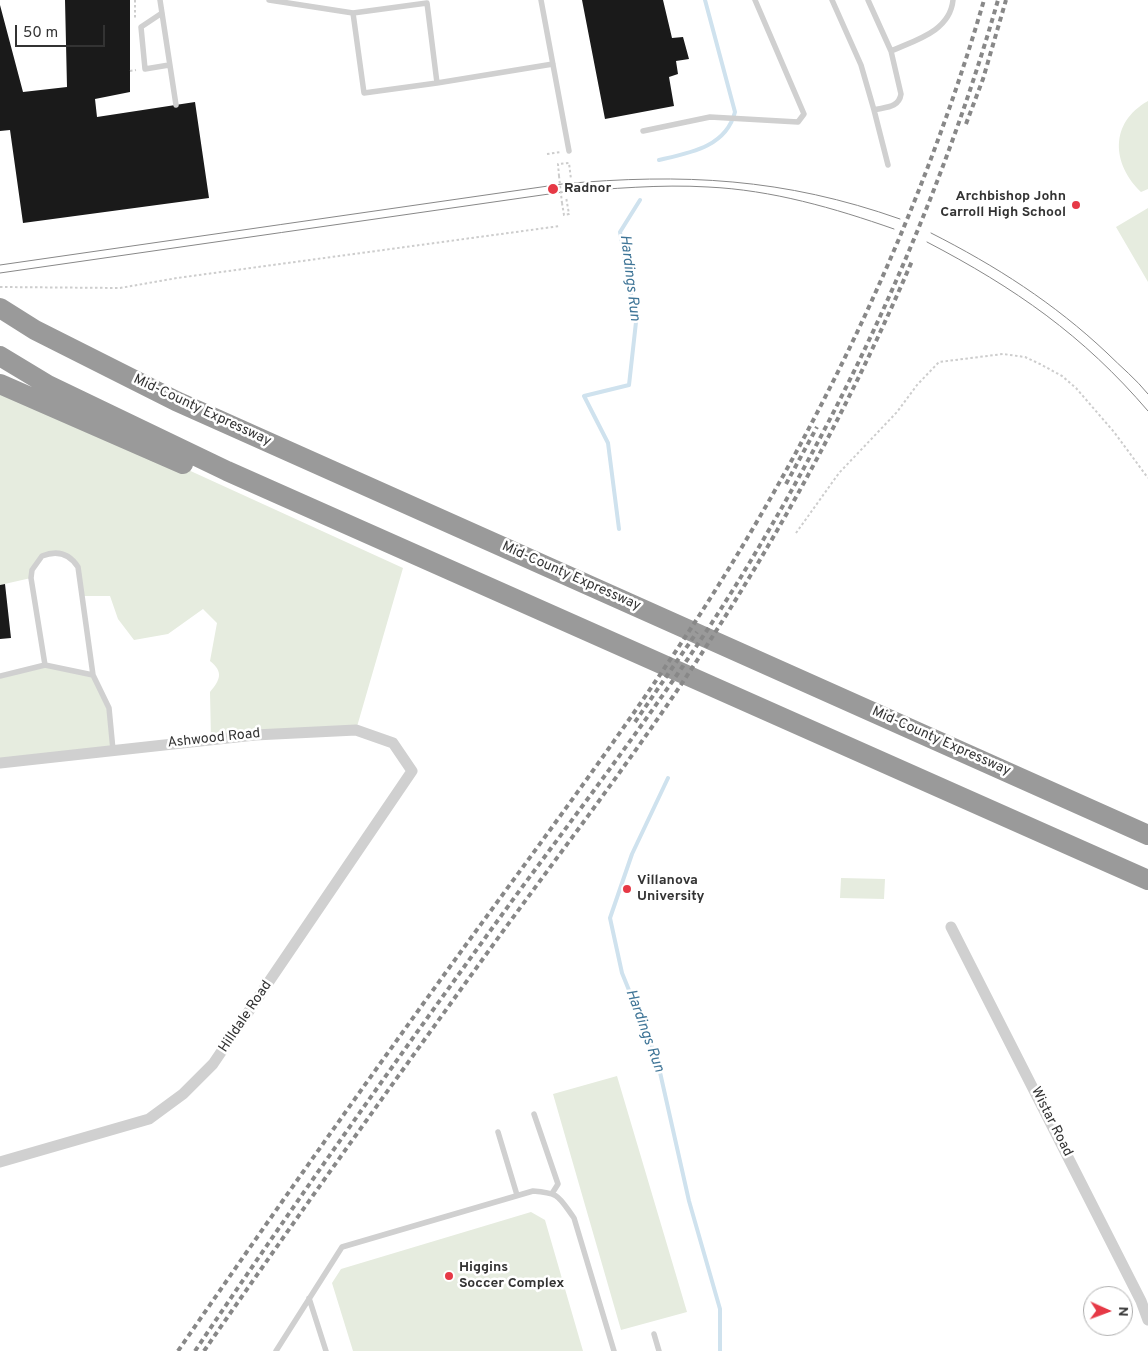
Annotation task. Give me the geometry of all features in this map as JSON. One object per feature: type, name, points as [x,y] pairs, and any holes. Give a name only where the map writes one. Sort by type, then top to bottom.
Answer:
[{"type":"highway","name":"Mid-County Expressway","points":[[0,308],[35,330],[176,401],[1148,835]]},
{"type":"highway","points":[[0,356],[48,385],[114,418],[1148,880]]},
{"type":"highway","points":[[0,384],[172,460],[237,485],[294,500]]},
{"type":"street","name":"Ashwood Road","points":[[0,763],[255,735],[356,730],[393,743],[412,770]]},
{"type":"street","name":"Hilldale Road","points":[[0,1162],[149,1119],[183,1094],[213,1064],[412,770]]},
{"type":"street","name":"Wistar Road","points":[[951,926],[1141,1300],[1148,1320]]},
{"type":"lane","points":[[160,0],[176,105]]},
{"type":"lane","points":[[269,0],[353,13],[426,3],[437,83]]},
{"type":"lane","points":[[541,0],[569,151]]},
{"type":"lane","points":[[643,131],[710,117],[798,122],[804,114],[755,0]]},
{"type":"lane","points":[[832,0],[861,65],[888,165]]},
{"type":"lane","points":[[868,0],[891,51],[901,94],[900,101],[896,104],[874,110]]},
{"type":"lane","points":[[891,51],[941,27],[950,17],[953,0]]},
{"type":"lane","points":[[162,13],[141,27],[145,69],[169,65]]},
{"type":"lane","points":[[353,13],[364,94],[553,64]]},
{"type":"lane","points":[[45,665],[31,578],[32,570],[42,556],[58,552],[66,555],[78,567],[93,675],[109,708],[113,750]]},
{"type":"lane","points":[[0,676],[45,665],[93,675]]},
{"type":"lane","points":[[534,1114],[558,1184],[553,1192]]},
{"type":"lane","points":[[498,1132],[516,1195]]},
{"type":"lane","points":[[276,1351],[342,1247],[533,1191],[553,1192],[574,1218],[614,1351]]},
{"type":"lane","points":[[309,1298],[326,1351]]},
{"type":"lane","points":[[654,1334],[658,1351]]},
{"type":"lane","points":[[281,1343],[283,1351]]},
{"type":"path","points":[[548,154],[569,151]]},
{"type":"path","points":[[566,197],[569,214],[564,215],[558,164],[569,163],[571,180]]},
{"type":"path","points":[[0,287],[120,288],[177,278],[560,226]]},
{"type":"path","points":[[796,533],[839,473],[897,412],[917,385],[939,362],[1003,354],[1025,357],[1062,376],[1076,388],[1114,432],[1148,478]]},
{"type":"shaded area","points":[[1148,101],[1148,189],[1141,192],[1131,181],[1124,169],[1120,157],[1119,144],[1121,132],[1126,121],[1135,110]]},
{"type":"shaded area","points":[[1148,208],[1148,282],[1116,227]]},
{"type":"shaded area","points":[[0,384],[403,568],[356,730],[211,739],[210,692],[218,680],[219,672],[210,661],[217,623],[203,609],[168,634],[134,640],[118,619],[110,596],[82,596],[80,575],[73,560],[50,553],[36,562],[31,578],[0,585]]},
{"type":"shaded area","points":[[45,665],[93,675],[109,708],[113,750],[0,764],[0,676]]},
{"type":"shaded area","points":[[841,878],[885,879],[884,899],[840,898]]},
{"type":"shaded area","points":[[617,1076],[687,1312],[621,1330],[553,1094]]},
{"type":"shaded area","name":"Higgins Soccer Complex","points":[[531,1212],[545,1220],[583,1351],[353,1351],[332,1283],[341,1269]]},
{"type":"building","points":[[65,0],[130,0],[130,92],[95,99],[97,117],[195,102],[209,198],[23,223],[10,130],[0,131],[0,5],[23,92],[67,87]]},
{"type":"building","points":[[582,0],[663,0],[672,38],[683,37],[689,59],[676,61],[678,74],[669,77],[674,106],[605,119]]},
{"type":"building","points":[[5,584],[11,638],[0,639],[0,585]]},
{"type":"waterway","name":"Hardings Run","points":[[659,160],[694,151],[715,141],[724,133],[735,112],[705,0]]},
{"type":"waterway","name":"Hardings Run","points":[[619,529],[608,443],[584,396],[629,385],[636,322],[620,232],[640,200]]},
{"type":"waterway","name":"Hardings Run","points":[[668,778],[632,854],[610,918],[622,973],[657,1059],[689,1201],[720,1309],[720,1351]]},
{"type":"tram line","points":[[0,265],[562,184],[607,181],[692,179],[774,187],[857,205],[900,219]]},
{"type":"tram line","points":[[0,273],[563,192],[636,187],[690,186],[756,192],[826,207],[894,229]]},
{"type":"tram line","points":[[931,233],[1001,272],[1045,302],[1087,335],[1148,394]]},
{"type":"tram line","points":[[927,242],[990,277],[1046,315],[1098,359],[1148,411]]},
{"type":"railway","points":[[178,1351],[380,1063],[624,727],[691,628],[764,510],[839,370],[905,225],[934,151],[984,0]]},
{"type":"railway","points":[[195,1351],[396,1062],[658,702],[736,585],[816,446],[887,302],[919,228],[948,153],[998,0]]},
{"type":"railway","points":[[966,124],[983,79],[1006,0]]},
{"type":"railway","points":[[204,1351],[379,1103],[628,761],[709,642],[766,550],[818,456],[867,360],[912,261]]},
{"type":"railway","points":[[786,484],[817,427]]},
{"type":"railway","points":[[635,722],[697,632]]},
{"type":"place","name":"Radnor","points":[[553,189]]},
{"type":"place","name":"Archbishop John Carroll High School","points":[[1076,205]]},
{"type":"place","name":"Villanova University","points":[[627,889]]},
{"type":"place","name":"Higgins Soccer Complex","points":[[449,1276]]}]
